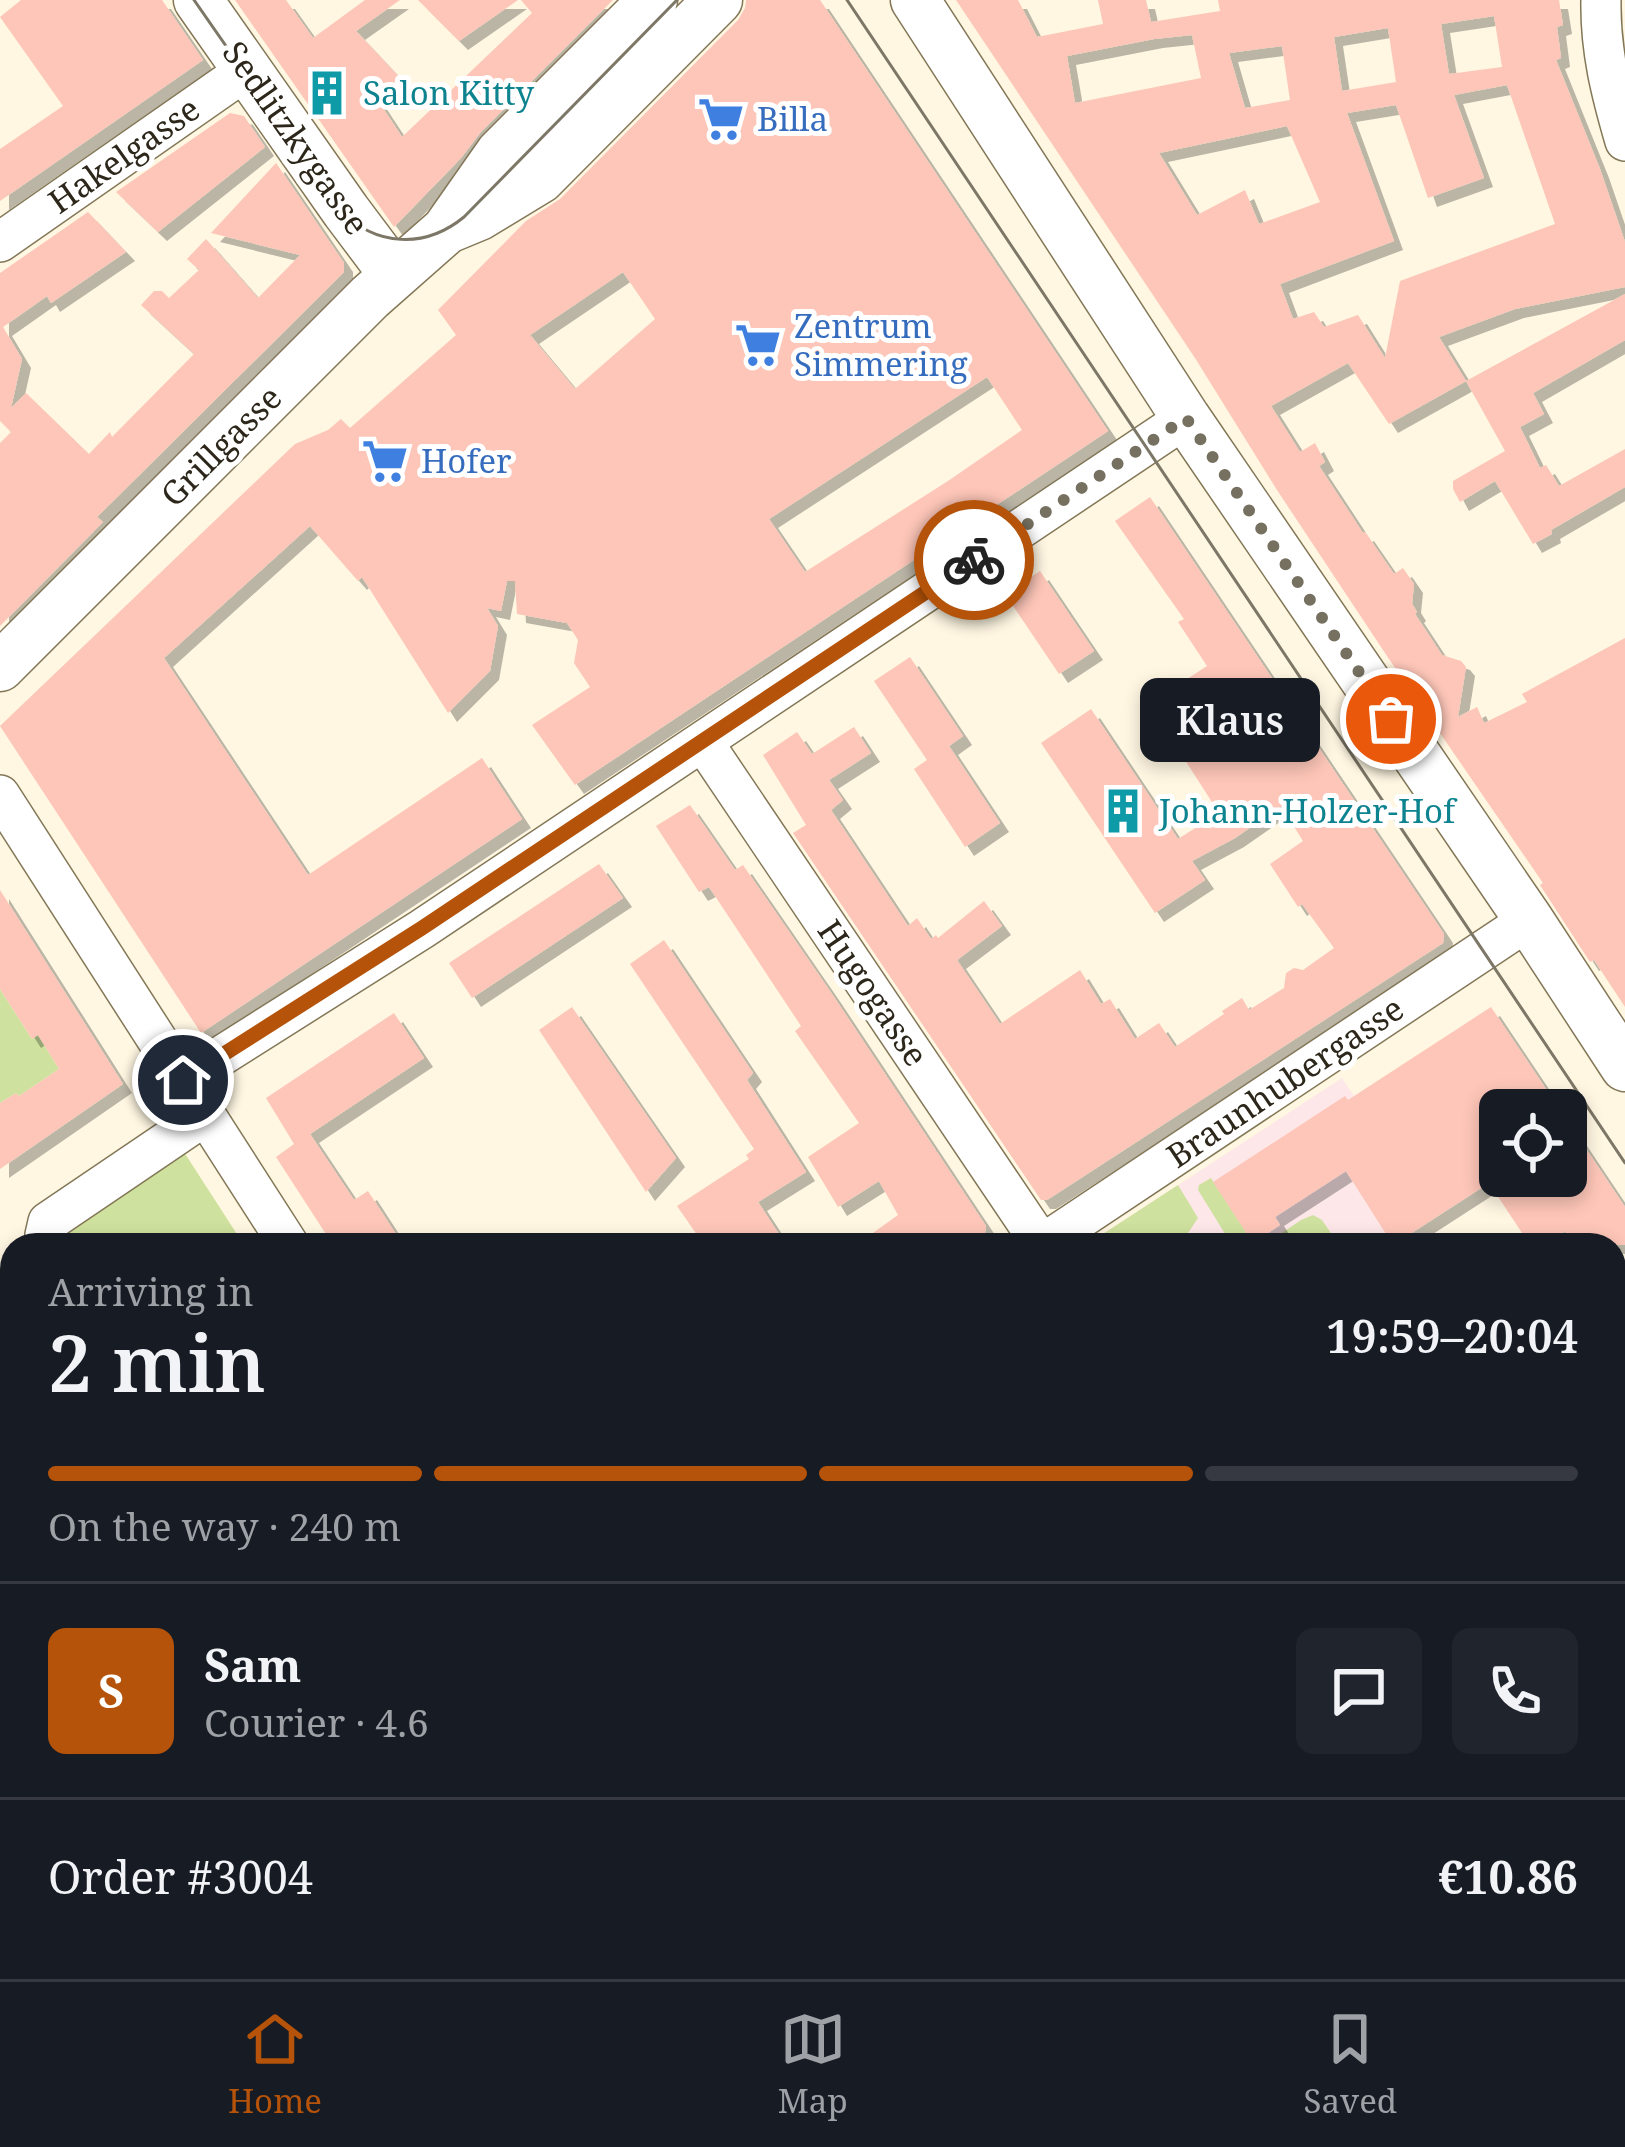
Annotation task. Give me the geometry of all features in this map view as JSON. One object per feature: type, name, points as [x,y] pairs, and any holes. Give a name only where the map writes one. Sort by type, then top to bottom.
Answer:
[{"type":"main road","name":"Sedlitzkygasse","points":[[198,0],[394,275]]},
{"type":"main road","name":"Grillgasse","points":[[0,667],[394,275],[446,230],[500,153],[653,0]]},
{"type":"main road","name":"Grillgasse","points":[[446,230],[540,179],[718,0]]},
{"type":"main road","points":[[915,0],[1186,418],[1625,1067]]},
{"type":"street","points":[[1601,0],[1600,34],[1608,84],[1625,141]]},
{"type":"street","name":"Hakelgasse","points":[[0,242],[248,69]]},
{"type":"street","points":[[183,1080],[422,928],[1186,418]]},
{"type":"street","name":"Hugogasse","points":[[703,742],[1034,1233]]},
{"type":"street","points":[[0,795],[281,1233]]},
{"type":"street","name":"Braunhubergasse","points":[[1060,1233],[1529,920]]},
{"type":"street","points":[[44,1233],[48,1222],[206,1114]]},
{"type":"shaded area","points":[[1342,1078],[1397,1161],[1406,1233],[1104,1233]]},
{"type":"green space","points":[[0,989],[32,1039],[38,1035],[59,1069],[0,1103]]},
{"type":"green space","points":[[182,1149],[236,1233],[65,1233]]},
{"type":"green space","points":[[1211,1178],[1247,1233],[1225,1233],[1199,1185]]},
{"type":"green space","points":[[1178,1185],[1198,1218],[1188,1233],[1104,1233]]},
{"type":"green space","points":[[1313,1215],[1331,1233],[1282,1233]]},
{"type":"building","points":[[21,0],[162,0],[203,60],[0,201],[0,149],[63,106],[0,17]]},
{"type":"building","points":[[235,0],[286,0],[313,38],[365,0],[400,0],[356,31],[403,81],[377,99],[402,137],[532,13],[521,0],[613,0],[394,227]]},
{"type":"building","points":[[418,0],[518,0],[459,41]]},
{"type":"building","points":[[746,0],[820,0],[1108,431],[575,785],[532,725],[590,687],[574,663],[578,640],[567,623],[517,614],[515,581],[507,581],[501,611],[487,608],[498,626],[490,671],[448,713],[362,577],[358,581],[310,526],[164,658],[308,875],[482,758],[522,819],[201,1033],[0,726],[295,444],[341,419],[350,428],[456,335],[438,310],[526,221],[560,199],[745,8]],"holes":[[[623,272],[655,319],[575,389],[530,335]],[[987,377],[1022,430],[805,572],[769,519]]]},
{"type":"building","points":[[956,0],[1018,0],[1037,37],[1103,24],[1098,0],[1146,0],[1151,22],[1220,11],[1218,0],[1559,0],[1563,25],[1557,27],[1561,58],[1556,60],[1625,242],[1625,287],[1515,309],[1439,337],[1466,381],[1389,424],[1348,363],[1271,406],[1300,452],[1315,443],[1325,462],[1319,466],[1363,533],[1394,574],[1403,568],[1414,584],[1415,614],[1442,655],[1466,667],[1458,717],[1477,707],[1484,723],[1527,702],[1522,694],[1625,638],[1625,1007],[1594,960],[1590,962],[1540,885],[1543,883],[1277,490],[1195,358]],"holes":[[[1494,16],[1502,67],[1449,74],[1441,24]],[[1388,28],[1396,82],[1342,91],[1334,37]],[[1192,35],[1201,78],[1075,103],[1067,56]],[[1282,46],[1290,100],[1245,108],[1229,53]],[[1507,85],[1555,224],[1400,281],[1385,358],[1358,315],[1324,327],[1314,312],[1293,319],[1280,284],[1394,241],[1347,113],[1396,105],[1428,198],[1484,178],[1454,95]],[[1287,126],[1320,202],[1259,224],[1245,190],[1197,215],[1159,153]]]},
{"type":"building","points":[[230,113],[244,116],[265,147],[158,232],[116,192]]},
{"type":"building","points":[[276,163],[344,263],[344,272],[97,517],[103,522],[0,626],[0,443],[11,432],[0,421],[0,273],[88,212],[126,252],[51,303],[47,296],[3,327],[22,359],[11,408],[26,393],[89,454],[194,354],[141,305],[154,291],[169,298],[199,270],[187,259],[206,239],[258,298],[300,255],[211,233]]},
{"type":"building","points":[[1625,294],[1625,340],[1533,393],[1544,414],[1520,427],[1540,468],[1546,465],[1559,486],[1625,449],[1625,487],[1533,544],[1495,481],[1460,502],[1453,489],[1453,481],[1505,451],[1466,381]]},
{"type":"building","points":[[1150,497],[1444,934],[1443,943],[1041,1200],[793,833],[806,825],[763,755],[797,732],[812,754],[854,727],[871,753],[829,780],[843,800],[831,810],[908,926],[917,918],[931,939],[938,938],[984,901],[1002,926],[957,960],[1000,1024],[1080,970],[1101,1004],[1110,999],[1135,1039],[1159,1023],[1175,1047],[1242,998],[1249,1010],[1284,988],[1286,973],[1303,970],[1334,948],[1302,904],[1298,907],[1270,864],[1303,841],[1281,806],[1192,861],[1205,880],[1155,913],[1041,743],[1091,709],[1178,839],[1219,813],[1149,704],[1207,666],[1178,622],[1184,619],[1115,521]]},
{"type":"building","points":[[1040,571],[1094,651],[1059,674],[1005,594]]},
{"type":"building","points":[[910,657],[963,736],[949,746],[1000,823],[965,847],[914,769],[927,760],[874,681]]},
{"type":"building","points":[[690,805],[735,870],[743,865],[986,1226],[985,1233],[873,1233],[898,1215],[879,1181],[838,1207],[808,1157],[859,1123],[795,1031],[801,1026],[709,887],[699,892],[656,826]]},
{"type":"building","points":[[599,864],[623,898],[472,998],[449,963]]},
{"type":"building","points":[[0,890],[123,1084],[0,1169],[0,1103],[59,1069],[38,1035],[32,1039],[0,989]]},
{"type":"building","points":[[664,940],[753,1073],[747,1080],[806,1172],[758,1202],[778,1233],[696,1233],[677,1206],[749,1159],[746,1155],[754,1149],[630,964]]},
{"type":"building","points":[[572,1007],[676,1158],[646,1192],[539,1030]]},
{"type":"building","points":[[1491,1007],[1546,1089],[1479,1089],[1479,1189],[1412,1233],[1385,1233],[1346,1171],[1275,1217],[1280,1225],[1268,1233],[1246,1233],[1213,1182],[1345,1096],[1348,1100]]},
{"type":"building","points":[[394,1013],[424,1058],[310,1134],[354,1200],[368,1191],[395,1233],[325,1233],[276,1157],[294,1144],[266,1098]]},
{"type":"building","points":[[1587,1150],[1625,1207],[1625,1233],[1522,1233],[1498,1197],[1587,1197]]},
{"type":"tram line","points":[[194,0],[340,210],[369,231],[401,239],[433,235],[464,217],[677,0]]},
{"type":"tram line","points":[[847,0],[1625,1163]]},
{"type":"way so far","points":[[974,560],[1186,418],[1391,719]]},
{"type":"place","name":"Salon Kitty","points":[[327,93]]},
{"type":"place","name":"Billa","points":[[721,119]]},
{"type":"place","name":"Zentrum Simmering","points":[[758,345]]},
{"type":"place","name":"Hofer","points":[[385,461]]},
{"type":"place","name":"Klaus","points":[[1391,719]]},
{"type":"place","name":"Johann-Holzer-Hof","points":[[1123,811]]},
{"type":"route","points":[[183,1080],[422,928],[974,560]]}]
